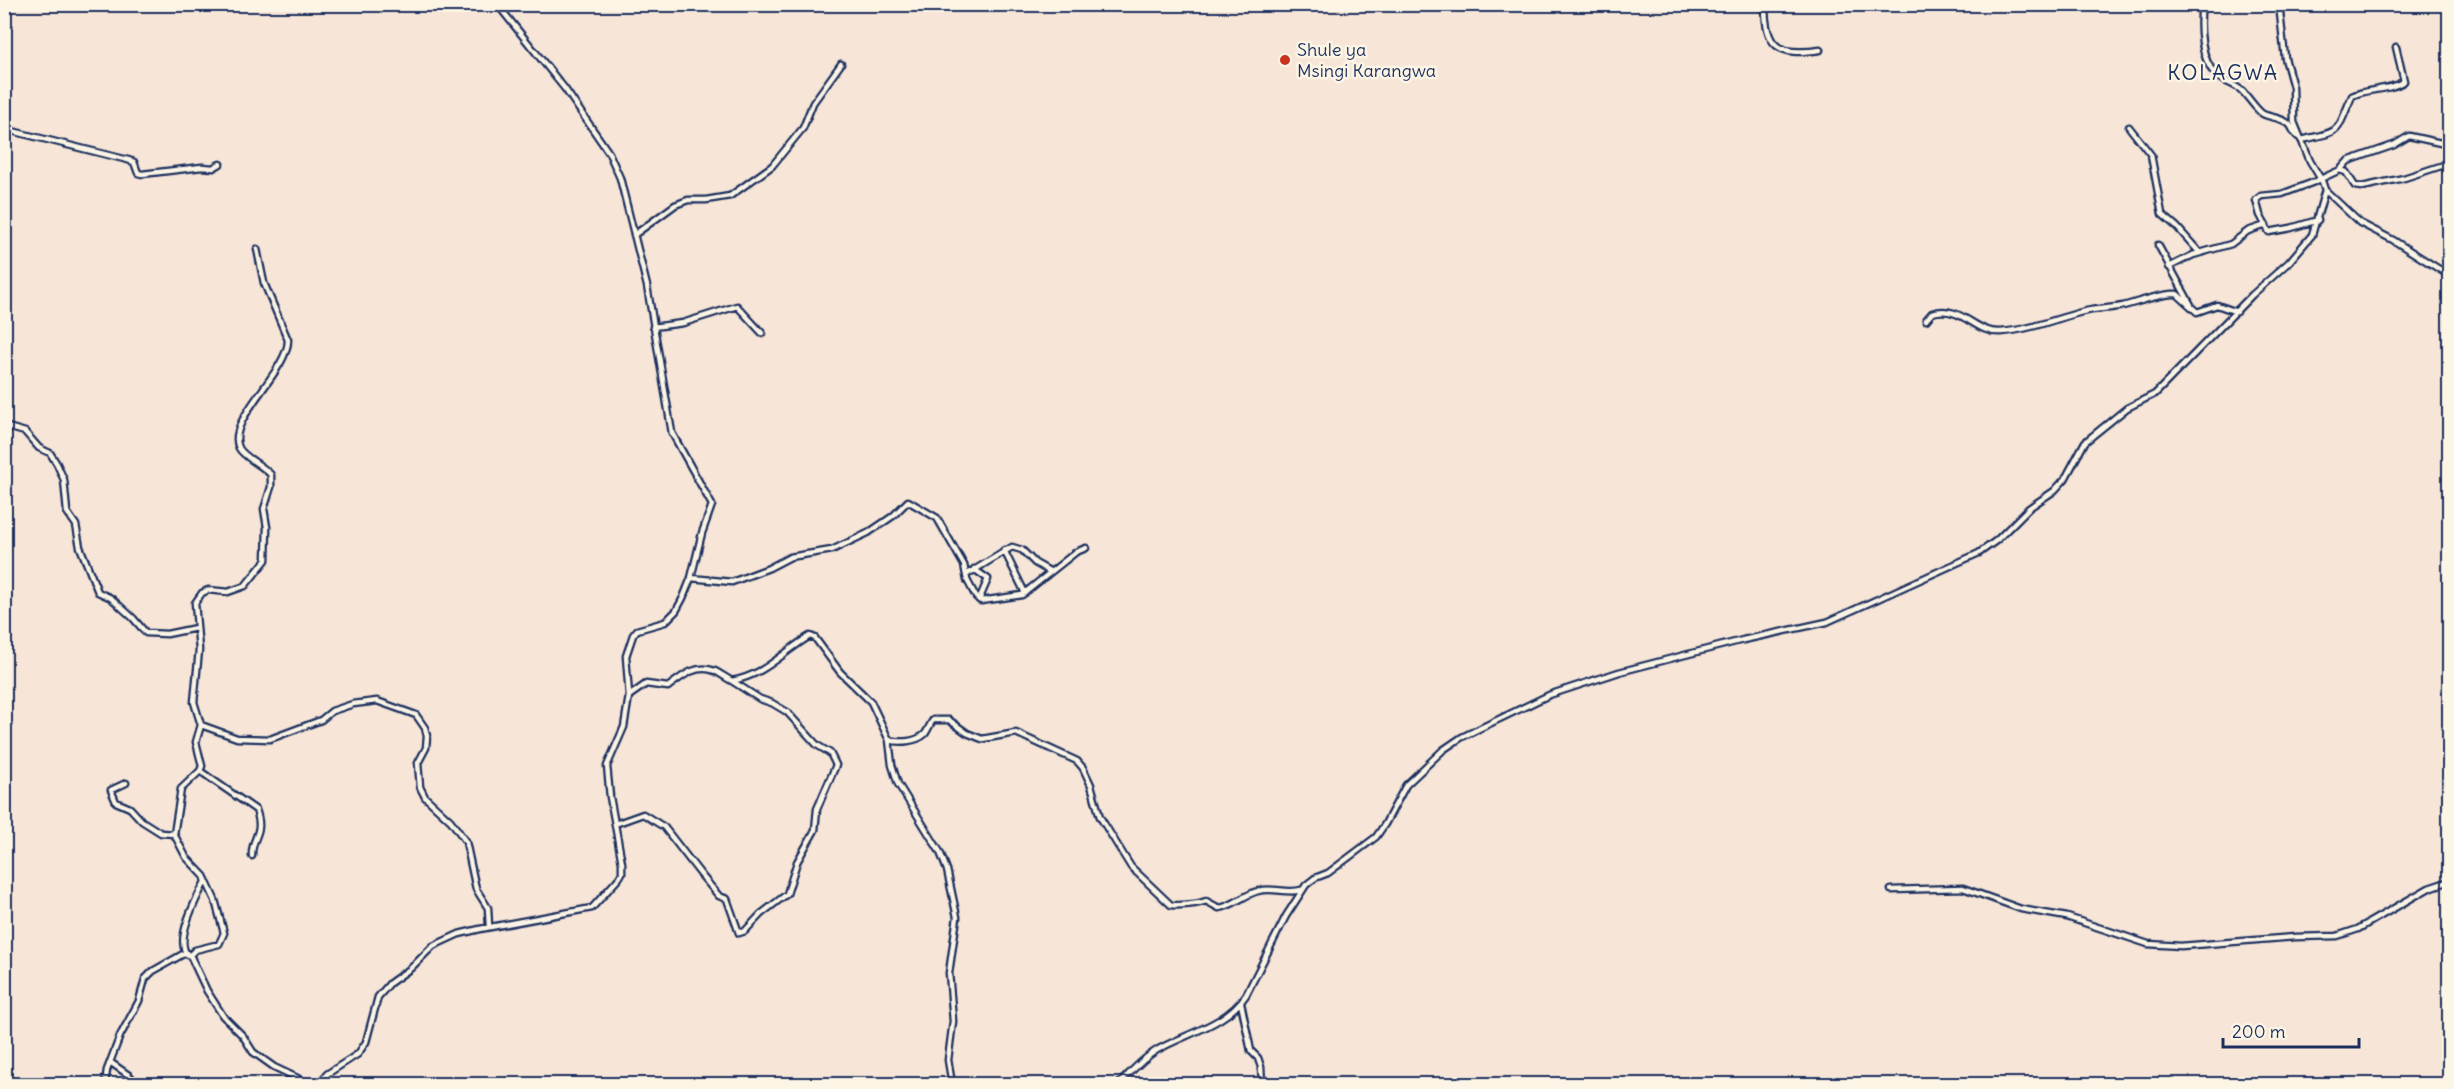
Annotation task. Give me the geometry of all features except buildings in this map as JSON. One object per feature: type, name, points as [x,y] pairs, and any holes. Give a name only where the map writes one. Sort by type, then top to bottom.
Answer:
[{"type":"street","points":[[319,1084],[327,1074],[353,1058],[364,1046],[378,997],[390,983],[411,968],[424,953],[459,934],[595,907],[622,873],[607,766],[621,736],[628,696],[625,663],[633,635],[637,630],[665,622],[683,598],[712,505],[672,433],[662,363],[653,327],[647,286],[620,178],[606,147],[565,89],[497,4]]},
{"type":"street","points":[[1765,4],[1766,26],[1774,44],[1782,51],[1794,53],[1820,50]]},
{"type":"street","points":[[2202,4],[2201,32],[2206,56],[2212,70],[2220,78],[2239,88],[2262,114],[2276,117],[2289,124],[2292,133],[2301,139],[2326,134],[2339,127],[2352,96],[2368,89],[2404,81],[2396,47]]},
{"type":"street","points":[[2280,4],[2285,58],[2293,87],[2294,122],[2325,190],[2360,224],[2393,240],[2450,276]]},
{"type":"street","points":[[634,236],[675,205],[688,200],[730,196],[772,166],[803,128],[813,103],[841,64]]},
{"type":"street","points":[[2129,127],[2151,155],[2162,214],[2200,253]]},
{"type":"street","points":[[4,129],[114,155],[134,162],[138,172],[142,174],[202,167],[213,168],[220,164]]},
{"type":"street","points":[[2318,220],[2269,232],[2258,208],[2257,198],[2282,194],[2321,178],[2340,170],[2348,161],[2394,145],[2409,135],[2450,145]]},
{"type":"street","points":[[2340,170],[2346,171],[2353,184],[2362,187],[2404,178],[2450,163]]},
{"type":"street","points":[[1119,1084],[1154,1052],[1219,1020],[1241,1003],[1286,916],[1303,890],[1311,881],[1328,873],[1376,837],[1406,785],[1453,743],[1549,695],[1625,670],[1760,636],[1827,622],[1979,553],[1997,540],[2030,508],[2061,485],[2085,442],[2127,408],[2152,396],[2259,288],[2289,262],[2309,239],[2318,220],[2325,190]]},
{"type":"street","points":[[2169,267],[2200,253],[2231,244],[2248,231],[2266,225]]},
{"type":"street","points":[[2158,244],[2193,309]]},
{"type":"street","points":[[105,1084],[120,1036],[139,1001],[146,979],[153,971],[195,950],[219,944],[224,937],[223,924],[206,880],[186,857],[174,834],[181,789],[200,771],[202,765],[196,742],[201,725],[194,702],[199,650],[195,603],[202,593],[208,590],[228,592],[245,586],[266,560],[267,526],[264,508],[271,487],[271,475],[259,463],[243,454],[236,440],[241,423],[282,359],[288,346],[288,340],[264,283],[257,249]]},
{"type":"street","points":[[1926,320],[1932,313],[1944,311],[1962,315],[1988,331],[2002,332],[2061,319],[2083,311],[2122,306],[2168,294],[2177,294],[2193,309],[2200,312],[2217,305],[2237,312]]},
{"type":"street","points":[[653,327],[683,323],[737,306],[762,333]]},
{"type":"street","points":[[4,426],[26,432],[39,448],[50,453],[57,464],[63,480],[67,512],[76,525],[80,547],[98,592],[111,598],[146,633],[167,634],[196,628]]},
{"type":"street","points":[[691,578],[732,582],[790,557],[832,550],[868,533],[893,516],[908,501],[937,518],[958,553],[979,600]]},
{"type":"street","points":[[966,575],[1012,547],[1022,550],[1035,563],[1052,572]]},
{"type":"street","points":[[979,600],[1004,599],[1025,593],[1079,549],[1086,548]]},
{"type":"street","points":[[1004,550],[1025,593]]},
{"type":"street","points":[[974,569],[988,579],[979,600]]},
{"type":"street","points":[[732,681],[755,675],[775,663],[783,652],[811,636],[840,672],[868,698],[889,740],[892,765],[898,783],[943,858],[957,908],[948,980],[953,1021],[948,1060],[952,1084]]},
{"type":"street","points":[[615,824],[643,814],[662,825],[719,896],[728,901],[735,924],[741,934],[786,896],[802,849],[815,830],[817,809],[834,771],[835,762],[830,753],[818,746],[787,712],[760,699],[712,670],[694,670],[677,678],[668,687],[646,684],[628,696]]},
{"type":"street","points":[[201,725],[237,738],[270,739],[321,720],[332,711],[353,704],[377,701],[416,715],[425,728],[427,736],[426,748],[418,763],[420,787],[425,797],[451,821],[466,842],[476,889],[488,908],[489,927]]},
{"type":"street","points":[[889,740],[901,742],[916,738],[927,731],[933,720],[946,719],[975,737],[987,740],[1016,733],[1077,761],[1091,785],[1100,817],[1131,867],[1141,879],[1154,888],[1161,898],[1171,905],[1177,906],[1183,903],[1198,905],[1206,901],[1215,908],[1223,908],[1234,904],[1241,897],[1260,891],[1295,892],[1303,890]]},
{"type":"street","points":[[200,771],[256,810],[260,833],[252,848],[252,856]]},
{"type":"street","points":[[126,783],[111,790],[114,799],[130,808],[142,821],[160,833],[174,834]]},
{"type":"street","points":[[206,880],[188,919],[184,939],[188,955],[222,1016],[243,1036],[254,1052],[274,1067],[310,1084]]},
{"type":"street","points":[[1891,891],[1964,888],[2021,909],[2067,917],[2148,944],[2181,946],[2337,936],[2358,929],[2429,888],[2450,881]]},
{"type":"street","points":[[1241,1003],[1251,1051],[1258,1058],[1262,1067],[1262,1084]]},
{"type":"street","points":[[111,1062],[130,1076],[136,1084]]},
{"type":"place","name":"Shule ya Msingi Karangwa","points":[[1285,60]]},
{"type":"district","name":"KOLAGWA","points":[[2223,73]]}]
